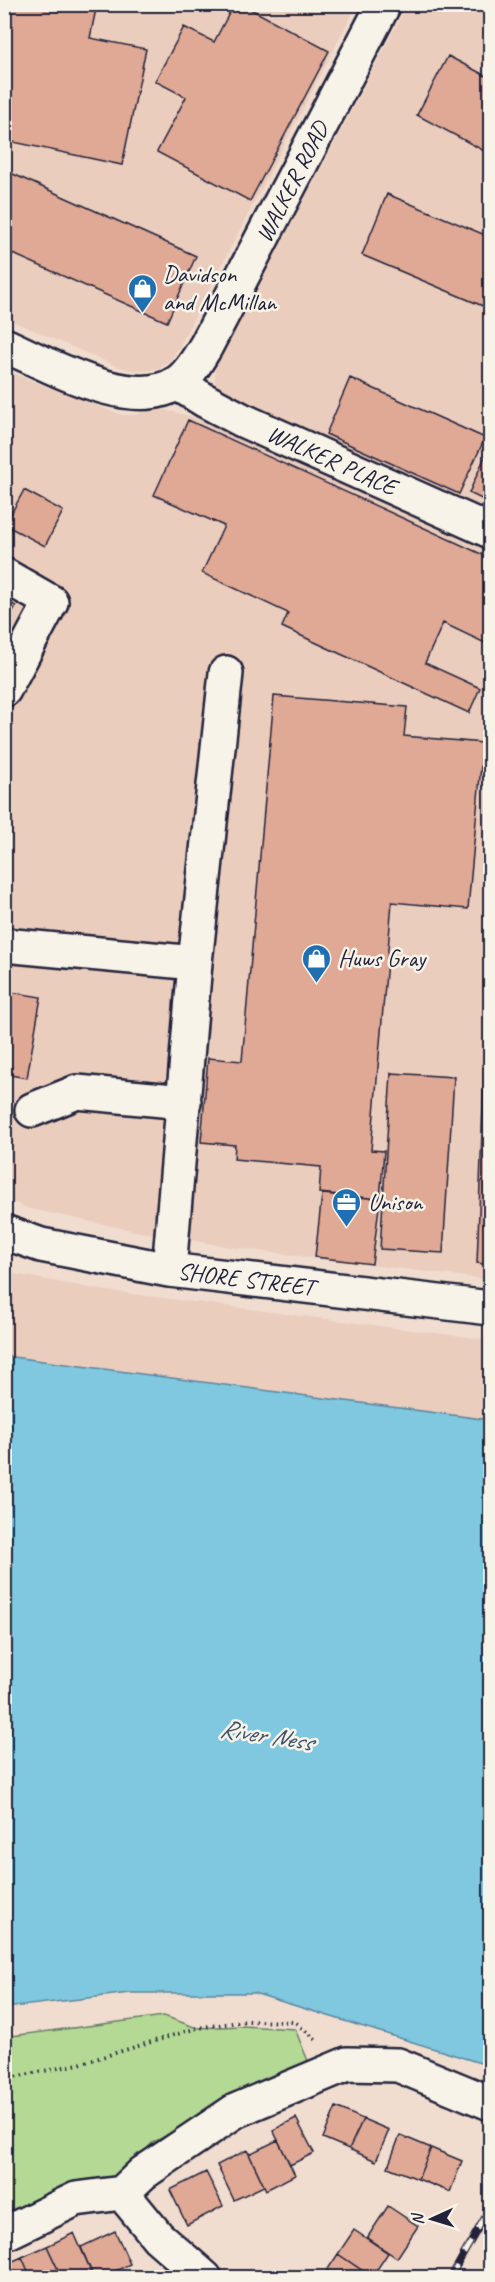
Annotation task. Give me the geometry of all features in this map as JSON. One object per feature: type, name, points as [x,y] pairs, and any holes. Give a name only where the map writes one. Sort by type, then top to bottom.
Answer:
[{"type":"street","name":"WALKER ROAD","points":[[177,383],[192,367],[206,346],[384,4]]},
{"type":"street","points":[[4,345],[105,388],[133,394],[161,390],[177,383]]},
{"type":"street","name":"WALKER PLACE","points":[[177,383],[242,420],[490,531]]},
{"type":"street","points":[[4,575],[51,602],[4,690]]},
{"type":"street","points":[[169,1270],[195,963],[226,673]]},
{"type":"street","points":[[4,945],[195,963]]},
{"type":"street","points":[[32,1110],[77,1092],[184,1102]]},
{"type":"street","name":"SHORE STREET","points":[[4,1232],[41,1245],[169,1270],[490,1308]]},
{"type":"street","points":[[4,2234],[76,2199],[122,2193],[143,2173],[236,2111],[346,2064],[398,2064],[490,2103]]},
{"type":"street","points":[[122,2193],[158,2237],[205,2277]]},
{"type":"path","points":[[4,2079],[79,2064],[197,2028],[246,2021],[295,2022],[346,2064]]},
{"type":"shaded area","points":[[4,5],[357,5],[178,349],[169,362],[160,368],[147,371],[116,366],[5,318]]},
{"type":"shaded area","points":[[407,5],[490,5],[490,517],[215,394],[215,369]]},
{"type":"shaded area","points":[[4,369],[122,415],[135,415],[156,408],[194,417],[490,551],[490,1280],[236,1248],[135,1231],[30,1209],[5,1199]]},
{"type":"shaded area","points":[[4,1272],[101,1290],[490,1340],[490,1420],[5,1356]]},
{"type":"green space","points":[[164,2016],[197,2028],[242,2026],[295,2029],[308,2061],[152,2143],[133,2164],[119,2175],[75,2182],[5,2215],[4,2037]]},
{"type":"water","name":"River Ness","points":[[5,1356],[490,1420],[490,2066],[254,1993],[130,1993],[5,2008]]},
{"type":"building","points":[[4,4],[97,4],[90,38],[146,49],[122,165],[4,140]]},
{"type":"building","points":[[234,4],[241,4],[329,51],[250,201],[157,152],[186,97],[155,81],[184,27],[214,42]]},
{"type":"building","points":[[448,56],[490,78],[490,154],[417,115]]},
{"type":"building","points":[[4,170],[196,256],[167,322],[4,250]]},
{"type":"building","points":[[387,194],[490,237],[490,309],[362,255]]},
{"type":"building","points":[[350,378],[485,438],[459,494],[326,434]]},
{"type":"building","points":[[188,420],[490,558],[490,631],[485,643],[443,623],[425,663],[480,688],[469,713],[282,627],[288,613],[202,573],[224,526],[154,495]]},
{"type":"building","points":[[490,445],[490,503],[469,493]]},
{"type":"building","points":[[24,490],[63,511],[45,546],[5,525]]},
{"type":"building","points":[[4,600],[16,606],[4,626]]},
{"type":"building","name":"Huws Gray","points":[[274,696],[407,707],[404,736],[483,743],[468,909],[392,902],[371,1150],[384,1151],[380,1199],[319,1193],[321,1167],[234,1159],[235,1145],[201,1142],[208,1058],[242,1061]]},
{"type":"building","points":[[4,991],[41,997],[27,1078],[4,1074]]},
{"type":"building","points":[[486,1026],[490,1026],[490,1265],[477,1263]]},
{"type":"building","points":[[391,1073],[454,1077],[443,1253],[380,1249]]},
{"type":"building","name":"Unison","points":[[322,1194],[380,1199],[372,1264],[315,1257]]},
{"type":"building","points":[[336,2107],[363,2119],[349,2149],[323,2138]]},
{"type":"building","points":[[296,2118],[314,2153],[290,2165],[273,2130]]},
{"type":"building","points":[[363,2119],[389,2130],[376,2161],[349,2149]]},
{"type":"building","points":[[400,2135],[431,2148],[418,2179],[388,2167]]},
{"type":"building","points":[[278,2140],[295,2175],[266,2190],[249,2154]]},
{"type":"building","points":[[431,2148],[462,2161],[450,2192],[418,2179]]},
{"type":"building","points":[[247,2150],[264,2186],[234,2200],[217,2165]]},
{"type":"building","points":[[206,2172],[223,2206],[187,2225],[170,2190]]},
{"type":"building","points":[[388,2206],[418,2226],[397,2258],[367,2238]]},
{"type":"building","points":[[354,2230],[388,2253],[372,2277],[338,2254]]},
{"type":"building","points":[[115,2231],[130,2264],[101,2278],[94,2278],[81,2247]]},
{"type":"building","points":[[74,2233],[91,2271],[78,2278],[62,2278],[47,2246]]},
{"type":"building","points":[[47,2246],[62,2278],[31,2278],[22,2257]]},
{"type":"building","points":[[338,2254],[372,2277],[372,2278],[322,2278]]},
{"type":"building","points":[[22,2257],[31,2278],[4,2278],[4,2265]]},
{"type":"railway","points":[[450,2278],[490,2208]]},
{"type":"place","name":"Davidson and McMillan","points":[[142,314]]},
{"type":"place","name":"Huws Gray","points":[[317,984]]},
{"type":"place","name":"Unison","points":[[347,1228]]}]
